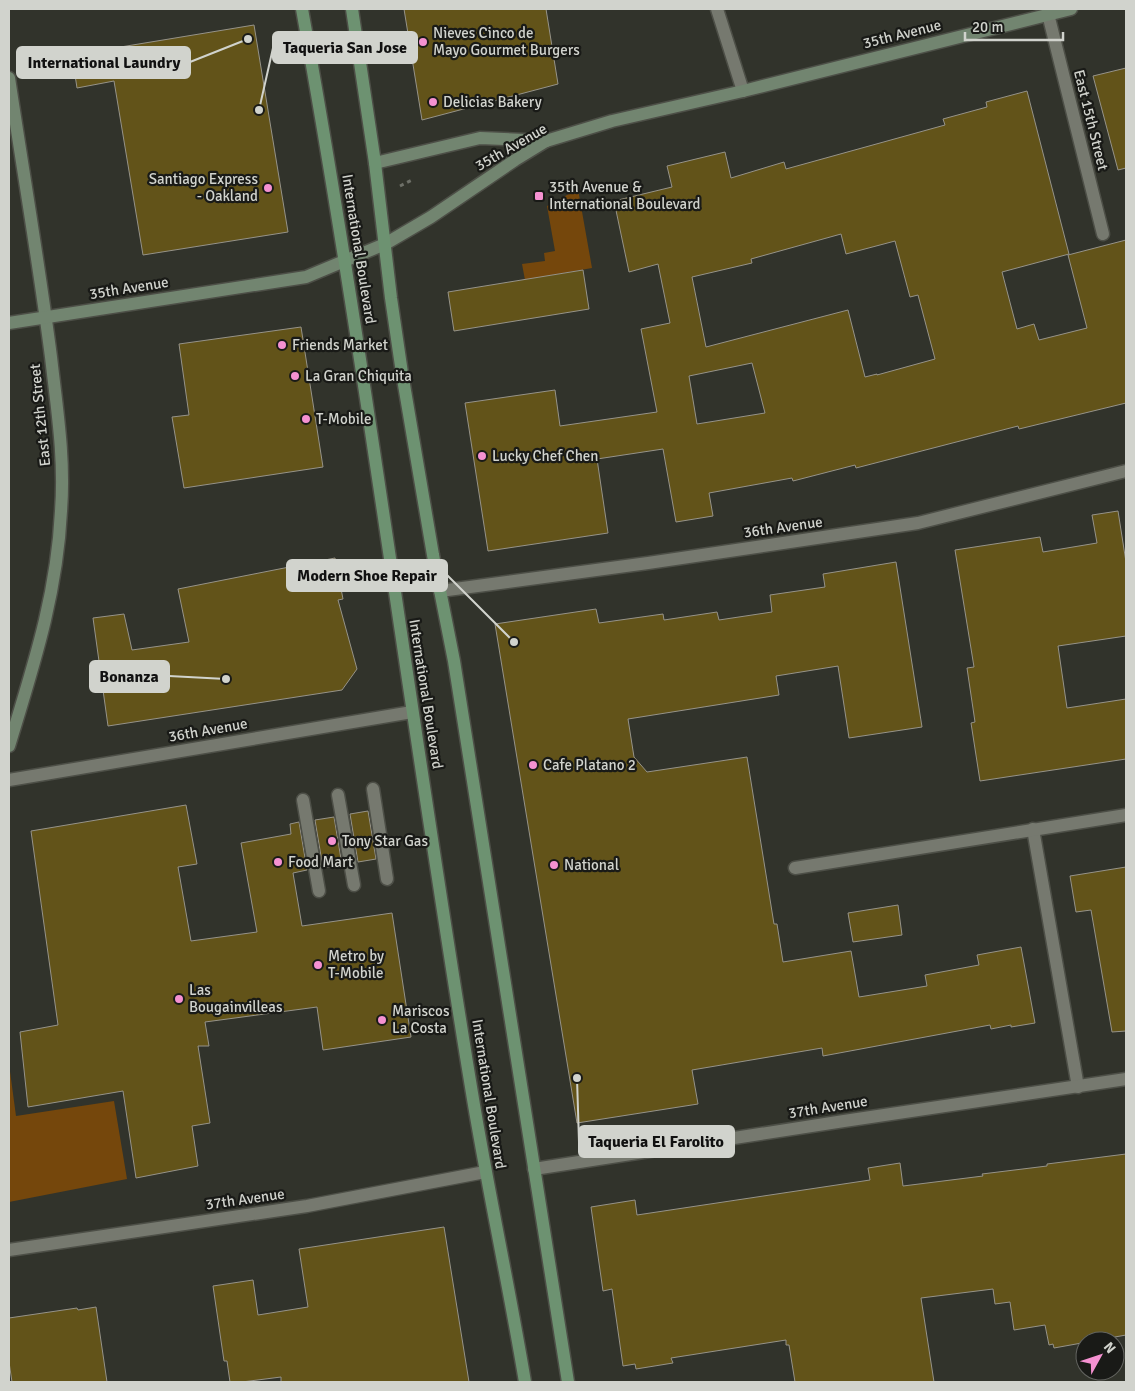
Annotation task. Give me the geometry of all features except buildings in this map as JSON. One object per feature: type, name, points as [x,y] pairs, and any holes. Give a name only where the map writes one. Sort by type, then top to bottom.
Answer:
[{"type":"main road","name":"International Boulevard","points":[[302,9],[335,196],[412,712],[485,1172],[525,1382]]},
{"type":"main road","name":"International Boulevard","points":[[352,9],[375,163],[402,373],[454,661],[568,1382]]},
{"type":"main road","name":"35th Avenue","points":[[9,323],[306,277],[385,244],[431,217],[546,141],[612,121],[743,92],[1071,9]]},
{"type":"main road","name":"East 12th Street","points":[[9,78],[46,318],[63,457],[62,511],[56,566],[47,615],[34,666],[9,746]]},
{"type":"main road","points":[[375,163],[480,138],[546,141]]},
{"type":"street","points":[[717,9],[743,92]]},
{"type":"street","name":"East 15th Street","points":[[1048,14],[1103,234]]},
{"type":"street","name":"36th Avenue","points":[[440,591],[648,563],[918,523],[1126,471]]},
{"type":"street","name":"36th Avenue","points":[[9,780],[412,712]]},
{"type":"street","points":[[374,789],[387,880]]},
{"type":"street","points":[[338,795],[354,885]]},
{"type":"street","points":[[303,800],[318,891]]},
{"type":"street","points":[[795,868],[1126,815]]},
{"type":"street","points":[[1033,829],[1078,1087]]},
{"type":"street","name":"37th Avenue","points":[[534,1169],[844,1120],[1126,1079]]},
{"type":"street","name":"37th Avenue","points":[[9,1250],[307,1206],[485,1172]]},
{"type":"shaded area","points":[[578,189],[592,268],[525,280],[522,264],[545,261],[544,253],[555,251],[547,206]]},
{"type":"shaded area","points":[[9,1064],[16,1116],[114,1101],[127,1179],[9,1202]]},
{"type":"place","name":"International Laundry","points":[[248,39]]},
{"type":"place","name":"Nieves Cinco de Mayo Gourmet Burgers","points":[[423,42]]},
{"type":"place","name":"Delicias Bakery","points":[[433,102]]},
{"type":"place","name":"Taqueria San Jose","points":[[259,110]]},
{"type":"place","name":"Santiago Express - Oakland","points":[[268,188]]},
{"type":"place","name":"35th Avenue & International Boulevard","points":[[539,196]]},
{"type":"place","name":"Friends Market","points":[[282,345]]},
{"type":"place","name":"La Gran Chiquita","points":[[295,376]]},
{"type":"place","name":"T-Mobile","points":[[306,419]]},
{"type":"place","name":"Lucky Chef Chen","points":[[482,456]]},
{"type":"place","name":"Modern Shoe Repair","points":[[514,642]]},
{"type":"place","name":"Bonanza","points":[[226,679]]},
{"type":"place","name":"Cafe Platano 2","points":[[533,765]]},
{"type":"place","name":"Tony Star Gas","points":[[332,841]]},
{"type":"place","name":"Food Mart","points":[[278,862]]},
{"type":"place","name":"National","points":[[554,865]]},
{"type":"place","name":"Metro by T-Mobile","points":[[318,965]]},
{"type":"place","name":"Las Bougainvilleas","points":[[179,999]]},
{"type":"place","name":"Mariscos La Costa","points":[[382,1020]]},
{"type":"place","name":"Taqueria El Farolito","points":[[577,1078]]}]
